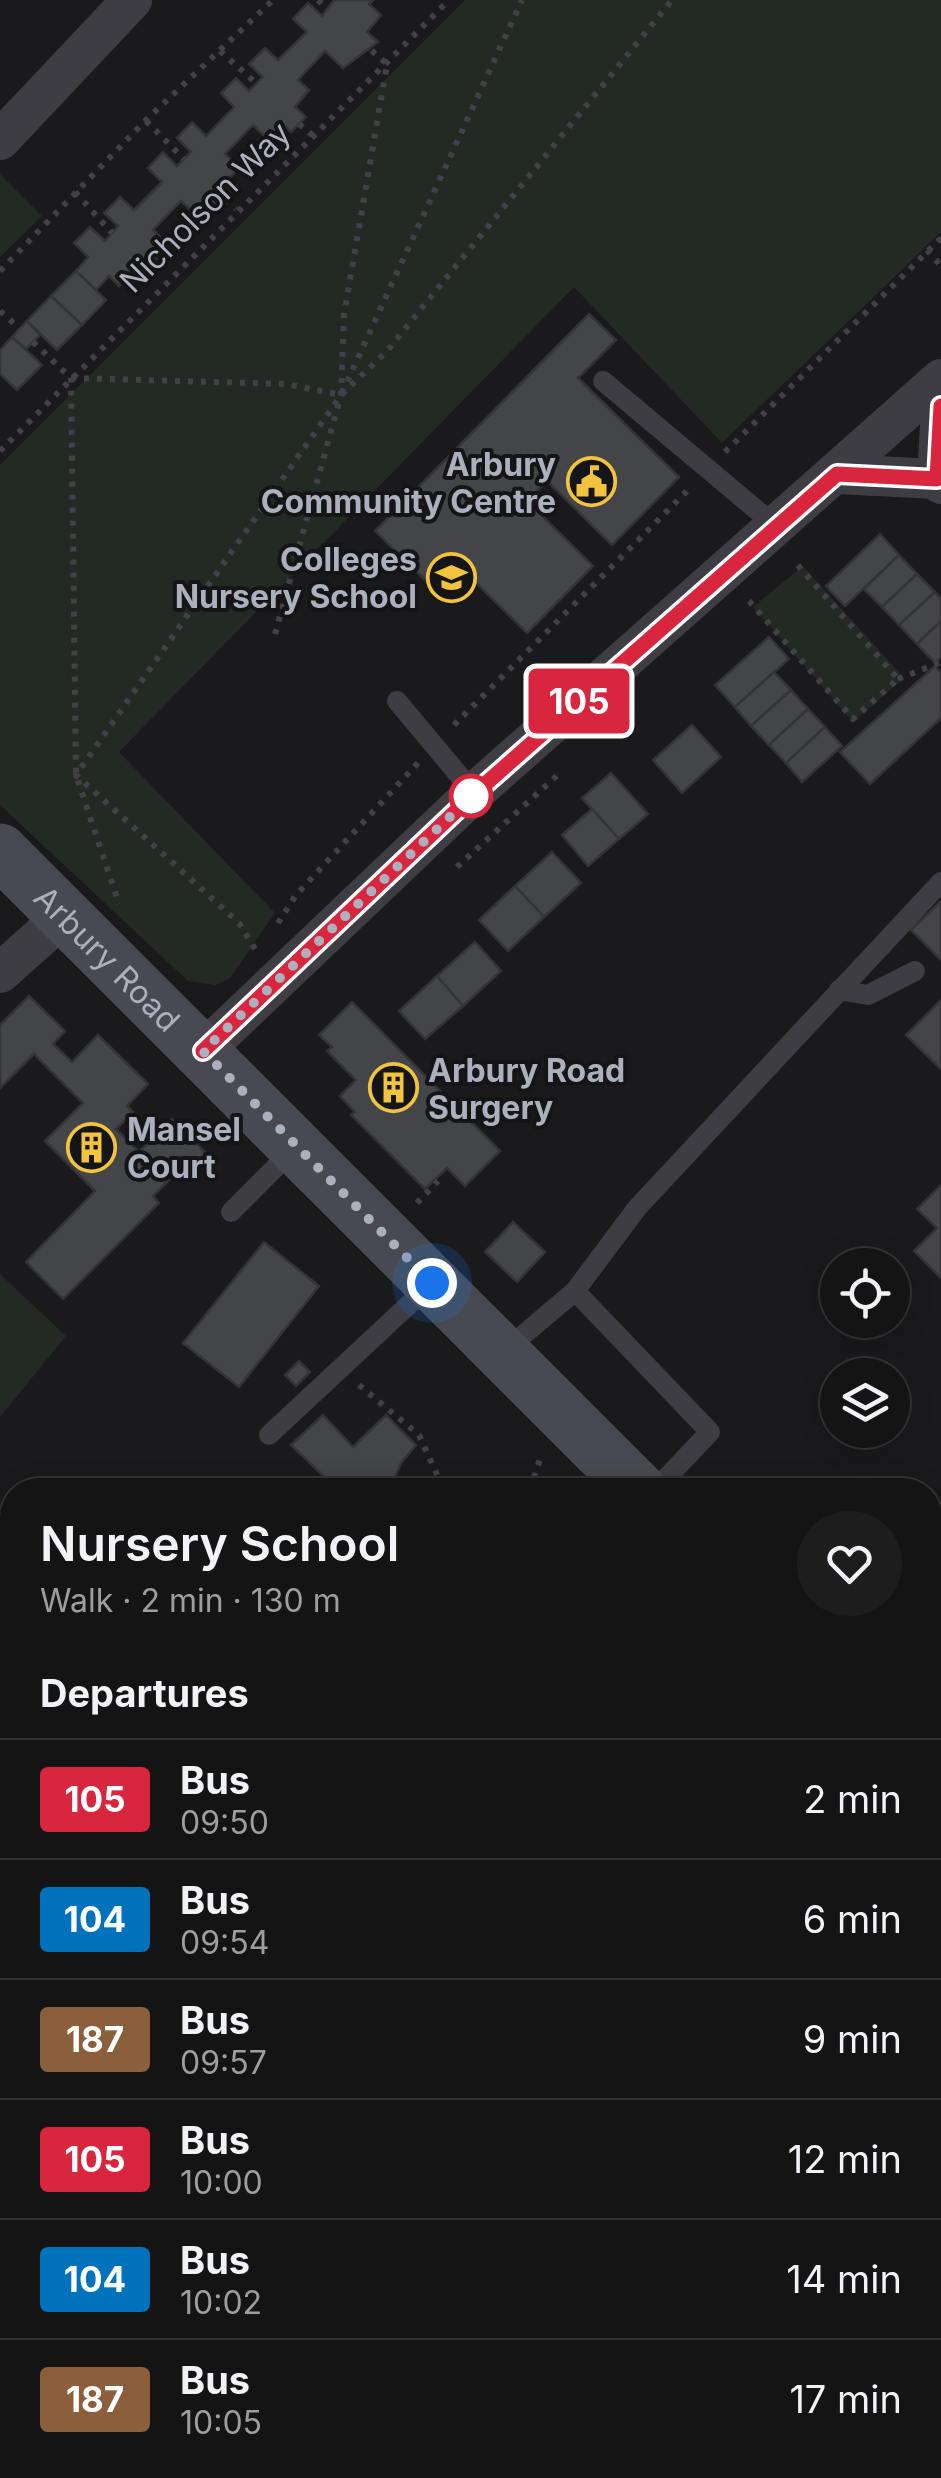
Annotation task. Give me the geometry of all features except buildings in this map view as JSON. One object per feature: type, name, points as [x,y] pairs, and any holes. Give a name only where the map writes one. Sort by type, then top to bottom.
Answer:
[{"type":"street","points":[[0,140],[132,0]]},
{"type":"street","points":[[203,1051],[474,794],[785,543],[837,474],[941,378]]},
{"type":"street","points":[[837,474],[939,481],[941,406]]},
{"type":"street","name":"Arbury Road","points":[[0,852],[627,1478]]},
{"type":"street","points":[[0,973],[65,914]]},
{"type":"lane","points":[[604,381],[709,469],[785,543]]},
{"type":"lane","points":[[398,701],[474,794]]},
{"type":"lane","points":[[502,1353],[575,1291],[637,1208],[941,882]]},
{"type":"lane","points":[[839,990],[868,994],[915,972]]},
{"type":"lane","points":[[231,1212],[296,1147]]},
{"type":"lane","points":[[269,1435],[432,1283]]},
{"type":"lane","points":[[575,1291],[710,1432],[666,1478]]},
{"type":"path","points":[[0,270],[146,120],[273,0]]},
{"type":"path","points":[[318,0],[328,9]]},
{"type":"path","name":"Nicholson Way","points":[[2,446],[449,0]]},
{"type":"path","points":[[275,634],[342,395],[522,0]]},
{"type":"path","points":[[76,775],[342,395],[387,351],[672,0]]},
{"type":"path","points":[[220,50],[256,84]]},
{"type":"path","points":[[342,395],[344,315],[387,64],[371,50]]},
{"type":"path","points":[[146,120],[184,159]]},
{"type":"path","points":[[298,124],[312,135]]},
{"type":"path","points":[[75,192],[112,233]]},
{"type":"path","points":[[226,199],[236,209]]},
{"type":"path","points":[[76,775],[240,923],[258,954],[296,895],[434,746],[941,238]]},
{"type":"path","points":[[927,250],[941,266]]},
{"type":"path","points":[[153,274],[163,284]]},
{"type":"path","points":[[0,311],[20,329]]},
{"type":"path","points":[[33,342],[71,378],[286,384],[342,395]]},
{"type":"path","points":[[71,378],[76,775],[123,916]]},
{"type":"path","points":[[785,543],[898,679]]},
{"type":"path","points":[[749,600],[853,718],[898,679],[941,662]]},
{"type":"path","points":[[408,1212],[438,1181]]},
{"type":"path","points":[[340,1369],[419,1435],[439,1478]]},
{"type":"shaded area","points":[[465,0],[941,0],[941,232],[722,443],[574,287],[119,752],[275,913],[230,978],[216,985],[188,981],[0,805],[0,465]]},
{"type":"shaded area","points":[[0,174],[42,216],[0,257]]},
{"type":"shaded area","points":[[803,566],[904,678],[853,722],[753,607]]},
{"type":"shaded area","points":[[0,1274],[66,1336],[0,1417]]},
{"type":"bus line","name":"105","points":[[203,1051],[474,794],[837,474],[937,479],[941,406]]},
{"type":"place","name":"Arbury Community Centre","points":[[591,482]]},
{"type":"place","name":"Colleges Nursery School","points":[[452,577]]},
{"type":"place","name":"Arbury Road Surgery","points":[[393,1088]]},
{"type":"place","name":"Mansel Court","points":[[92,1147]]},
{"type":"route","points":[[432,1283],[203,1051],[474,794],[471,796]]}]
